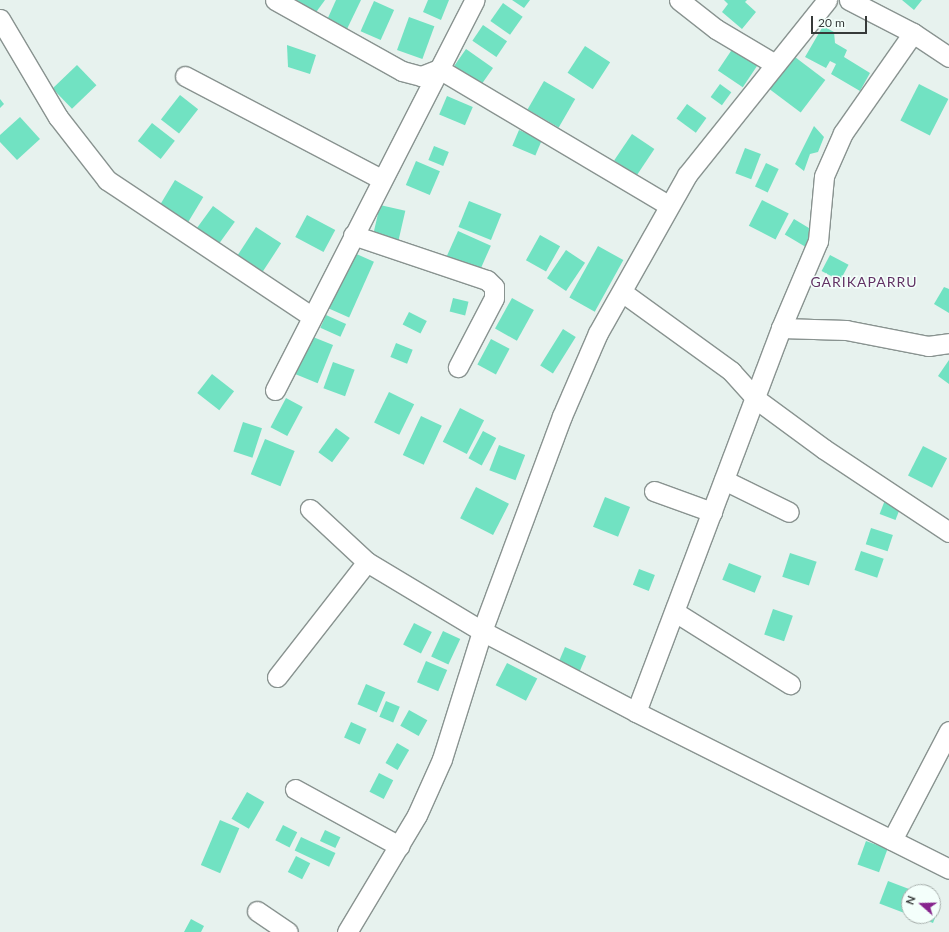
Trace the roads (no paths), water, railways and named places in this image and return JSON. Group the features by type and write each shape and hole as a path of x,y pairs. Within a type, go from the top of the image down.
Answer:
{"street":[{"path":"275,0 402,71 421,76 439,69"},
{"path":"275,390 352,235 475,0"},
{"path":"679,0 716,29 775,64"},
{"path":"347,932 399,846 442,759 482,630 562,416 598,333 622,292 668,205 702,155 826,0"},
{"path":"849,0 913,33 949,56"},
{"path":"0,19 58,117 108,180 311,316"},
{"path":"636,712 756,399 781,328 818,241 824,176 843,133 913,33"},
{"path":"439,69 668,205"},
{"path":"185,76 381,179"},
{"path":"352,235 487,280 494,287 494,298 458,367"},
{"path":"622,292 731,371 756,399 824,450 949,532"},
{"path":"781,328 846,330 928,346 949,343"},
{"path":"724,480 789,512"},
{"path":"654,491 712,512"},
{"path":"310,509 367,562 482,630 636,712 949,869"},
{"path":"277,677 367,562"},
{"path":"675,612 790,684"},
{"path":"892,840 949,731"},
{"path":"295,789 399,846"},
{"path":"257,911 288,932"}],"district":[{"name":"GARIKAPARRU","path":"864,282"}]}
